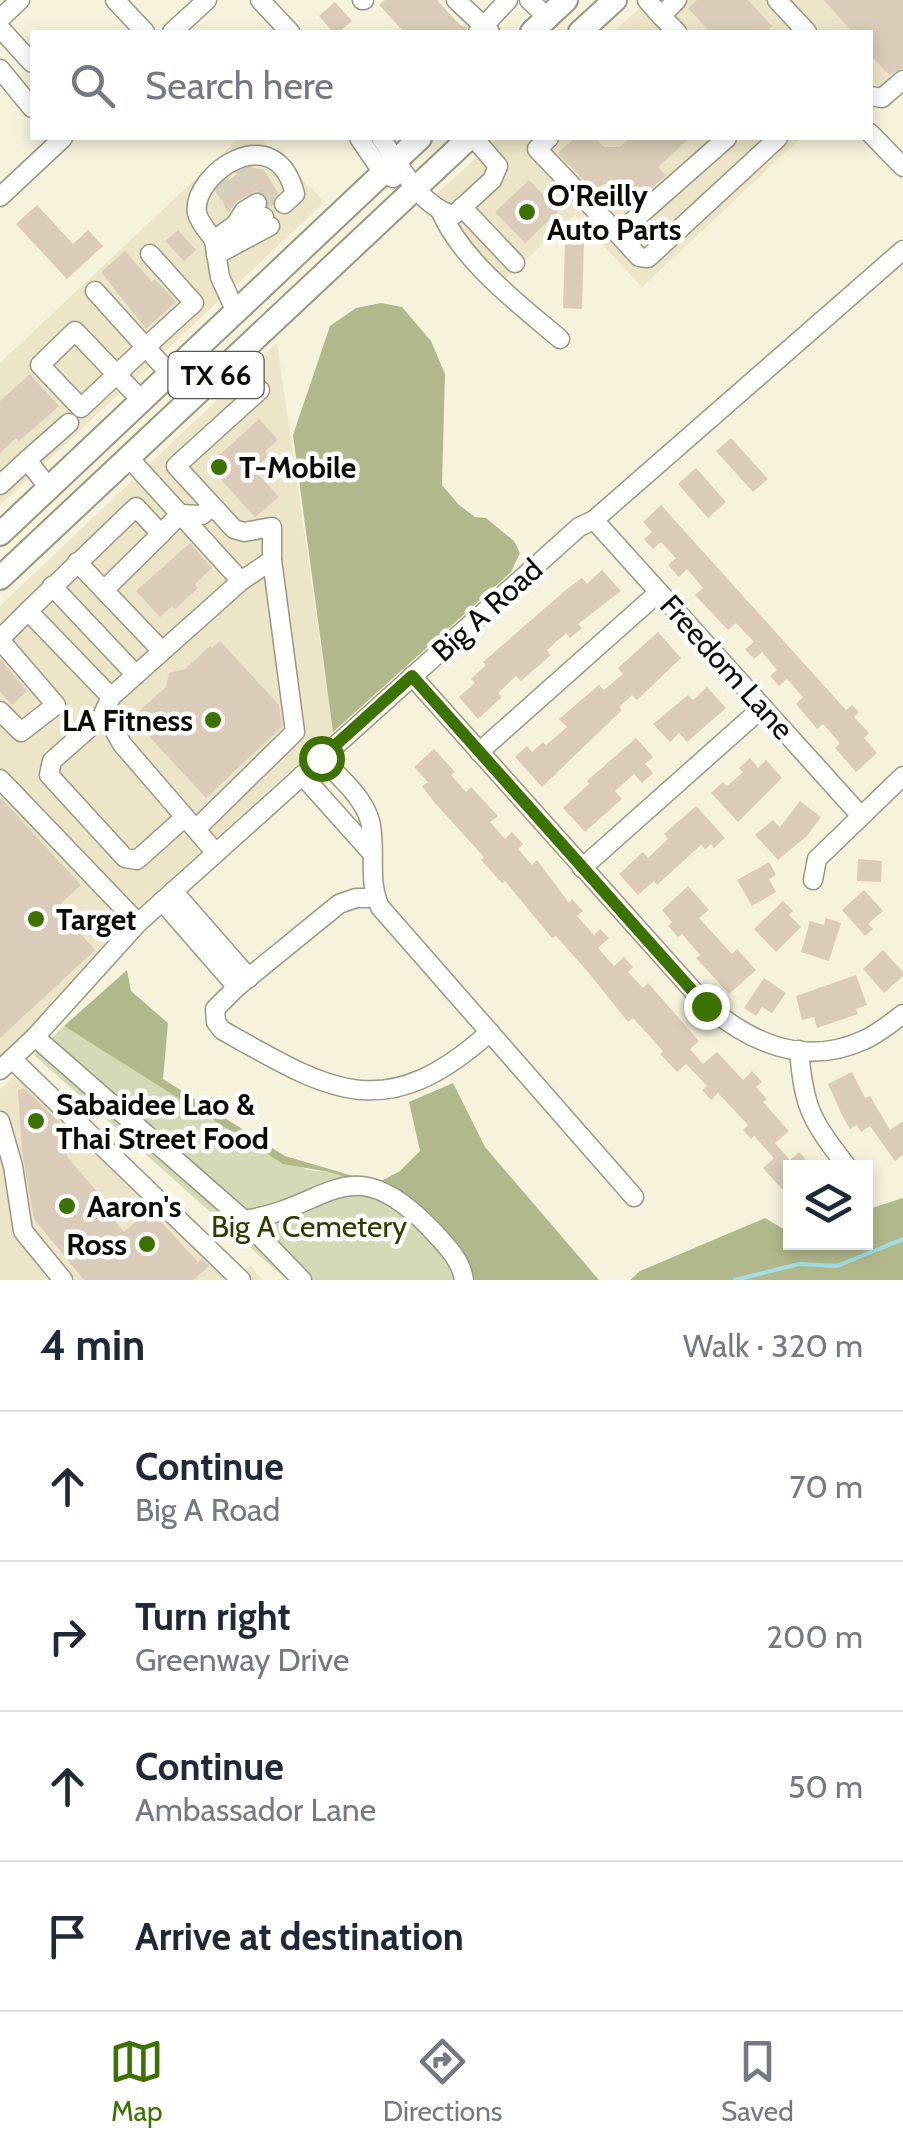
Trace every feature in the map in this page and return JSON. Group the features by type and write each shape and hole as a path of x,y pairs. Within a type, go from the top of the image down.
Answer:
{"main road":[{"path":"540,25 566,0"},
{"path":"582,30 615,0"},
{"name":"TX 66","path":"1,531 418,140"},
{"name":"TX 66","path":"0,578 470,140"},
{"path":"106,434 129,458"}],"street":[{"path":"0,19 20,0"},
{"path":"115,0 144,30"},
{"path":"174,30 207,0"},
{"path":"260,0 288,30"},
{"path":"456,0 483,30 508,0"},
{"path":"529,0 540,25"},
{"path":"648,0 665,26"},
{"path":"665,26 678,0"},
{"path":"777,0 805,30"},
{"path":"0,28 30,60"},
{"path":"0,69 30,106"},
{"path":"873,96 882,98 903,80"},
{"path":"873,137 903,168"},
{"path":"0,197 58,140"},
{"path":"361,140 440,212 449,231 504,291 560,339"},
{"path":"382,140 390,166"},
{"path":"440,212 454,215 492,180 498,166 474,140"},
{"path":"547,140 537,150 639,257 648,258 776,140"},
{"path":"618,234 725,140"},
{"path":"215,248 278,203 290,176 260,153 245,156 211,176 198,203 197,216 215,248 220,276 236,312"},
{"path":"698,162 722,189"},
{"path":"198,203 216,192"},
{"path":"215,248 244,211 278,203"},
{"path":"462,208 514,263"},
{"name":"Big A Road","path":"6,1065 138,922 580,527 594,520 903,250"},
{"path":"81,408 194,303 150,254"},
{"path":"95,291 170,374"},
{"path":"106,434 40,365 76,332 142,401"},
{"path":"260,390 176,466 234,529 244,532 272,527 272,560 294,732 190,823 131,861 48,775 52,761 162,651 241,581 272,560"},
{"path":"0,486 69,423"},
{"path":"129,458 241,581"},
{"path":"27,460 50,488"},
{"path":"104,590 180,514 202,515 212,506"},
{"path":"0,711 21,732 56,705 0,639 136,508 161,534"},
{"name":"Freedom Lane","path":"594,520 860,815"},
{"path":"77,562 162,651"},
{"path":"52,586 136,675"},
{"path":"479,752 659,592"},
{"path":"28,612 108,706 122,744 216,852"},
{"path":"412,676 706,1006 728,1024 754,1040 822,1052 869,1039 903,1014"},
{"path":"582,868 763,707"},
{"path":"321,758 368,816 380,908 634,1197"},
{"path":"302,775 370,852"},
{"path":"813,880 817,859 903,776"},
{"path":"0,779 138,922"},
{"path":"167,896 243,983"},
{"path":"376,898 346,900 243,983 215,1009 216,1022 222,1030 296,1072 336,1088 370,1091 412,1083 456,1061 490,1032"},
{"path":"35,1038 244,1220 302,1280"},
{"path":"799,1050 803,1096 818,1127 842,1160"},
{"path":"6,1065 240,1280"},
{"path":"0,1121 13,1166 23,1231 64,1280"},
{"path":"244,1220 281,1214 304,1199 352,1184 372,1188 396,1198 416,1214 451,1251 464,1280"}],"shaded area":[{"path":"649,0 903,0 903,90 885,106 873,106 873,30 615,30"},
{"path":"237,140 262,140 325,202 0,505 0,363"},
{"path":"496,140 799,140 642,287 575,215 496,287 421,208"},
{"path":"277,343 333,732 141,905 28,1033 0,1059 0,606"},
{"path":"26,1065 244,1270 251,1266 263,1280 0,1280 0,1089"}],"green space":[{"path":"381,303 402,307 431,341 445,374 442,485 459,505 475,517 486,518 514,541 520,553 511,572 333,732 293,435 330,326 356,308"},
{"path":"127,970 131,991 168,1023 163,1079 285,1156 377,1183 400,1171 420,1151 409,1102 453,1083 485,1147 599,1280 466,1280 466,1271 435,1220 393,1192 329,1172 283,1164 64,1026"},
{"name":"Big A Cemetery","path":"64,1026 307,1170 329,1172 393,1192 435,1220 466,1271 466,1280 287,1280 34,1055"},
{"path":"903,1198 903,1280 630,1280 640,1271 765,1218 783,1229 783,1250 873,1250 873,1208"}],"building":[{"path":"385,0 437,0 466,30 402,30 379,5"},
{"path":"697,0 748,0 772,26 768,30 708,30 688,8"},
{"path":"824,0 903,0 903,68 889,75 873,57 873,30 850,30"},
{"path":"335,2 352,21 341,30 331,30 319,16"},
{"path":"573,140 597,140 604,147 620,147 628,140 688,140 658,167 666,175 636,202 620,184 604,184 595,192 558,153"},
{"path":"264,170 278,193 272,199 272,208 267,196 256,191 237,201 228,213 217,190 241,171"},
{"name":"O'Reilly Auto Parts","path":"529,180 559,211 525,243 495,212"},
{"path":"37,205 73,244 88,230 103,246 67,279 16,224"},
{"path":"178,230 196,250 184,261 165,241"},
{"path":"565,242 584,243 582,309 563,308"},
{"path":"125,251 176,302 146,329 101,272"},
{"path":"30,374 59,406 0,453 0,401"},
{"path":"259,419 278,440 265,451 269,455 254,470 279,497 255,517 214,472 214,460"},
{"path":"731,438 768,479 753,492 716,451"},
{"path":"696,468 726,502 708,518 678,484"},
{"path":"661,505 846,710 852,705 859,712 854,717 869,733 864,738 877,753 856,772 835,748 840,743 823,724 817,729 796,704 803,697 787,679 779,686 770,676 777,670 762,652 754,659 745,649 754,642 736,623 728,630 695,595 703,588 687,569 679,577 668,565 676,558 661,542 653,549 644,539 652,532 643,522"},
{"path":"190,543 212,568 195,584 198,588 160,617 136,591"},
{"path":"602,570 621,591 578,624 582,628 570,638 566,633 547,650 551,655 521,681 516,676 498,693 502,697 478,719 459,697 475,683 471,679 486,665 483,662 567,589 582,578 587,584"},
{"path":"658,632 681,658 637,700 632,695 619,707 622,710 542,787 515,757 527,746 532,752 543,742 546,745 567,727 559,719 599,685 604,690 623,674 618,668"},
{"name":"LA Fitness","path":"220,641 279,705 282,727 206,798 134,720 166,687 169,673 185,669"},
{"path":"0,659 27,691 12,705 0,692"},
{"path":"707,687 726,708 687,742 679,733 670,742 653,724 688,695 693,700"},
{"path":"636,738 653,757 645,764 653,773 642,783 634,774 615,791 622,799 585,832 563,808"},
{"path":"434,749 455,772 451,775 466,792 471,787 498,816 490,822 505,839 512,832 523,844 518,849 532,865 537,860 569,903 572,899 583,911 577,916 594,935 600,929 609,938 598,948 614,966 624,957 633,967 628,972 643,988 648,983 699,1041 690,1049 703,1064 717,1052 743,1080 752,1071 762,1082 756,1087 767,1099 763,1102 789,1131 775,1143 790,1160 783,1160 783,1190 763,1168 774,1158 743,1130 748,1125 718,1093 711,1100 702,1090 707,1086 686,1064 677,1072 633,1018 628,1022 556,936 552,938 505,881 502,883 481,860 484,857 422,786 428,782 414,767"},
{"path":"750,758 758,768 766,760 782,778 738,822 711,793 743,772 739,768"},
{"name":"Target","path":"0,797 81,885 61,903 74,917 69,921 95,950 0,1038"},
{"path":"800,801 821,817 807,836 778,860 755,835 773,820 780,827"},
{"path":"696,806 725,838 714,848 711,844 705,849 701,845 657,885 654,881 638,895 619,874 643,852 648,858 668,839 664,834"},
{"path":"858,859 882,861 881,882 857,881"},
{"path":"769,862 776,875 769,879 776,892 752,906 737,880"},
{"path":"688,886 709,910 699,918 732,954 737,949 756,970 729,994 696,958 700,955 682,934 678,937 668,926 672,922 662,910"},
{"path":"864,890 883,911 868,924 873,929 865,936 842,910"},
{"path":"783,901 793,911 789,915 801,927 776,952 754,929"},
{"path":"826,918 841,923 829,961 801,952 810,921 824,925"},
{"path":"883,950 903,972 884,993 863,969"},
{"path":"856,975 867,1005 856,1009 858,1014 817,1028 814,1017 802,1020 796,996"},
{"path":"764,978 786,993 772,1013 762,1007 756,1016 744,1008"},
{"path":"852,1072 865,1098 870,1096 890,1130 903,1121 903,1155 895,1161 870,1126 861,1132 857,1125 850,1129 841,1113 828,1084"},
{"path":"25,1089 66,1129 67,1157 112,1209 108,1213 124,1232 150,1210 198,1262 202,1259 209,1266 193,1280 84,1280 34,1219 22,1151 18,1090"},
{"path":"799,1152 806,1160 790,1160"}],"waterway":[{"path":"735,1280 799,1264 837,1266 903,1239"}],"tunnel":[{"path":"216,192 261,165"},
{"path":"257,203 277,192"}],"place":[{"name":"O'Reilly Auto Parts","path":"527,212"},
{"name":"T-Mobile","path":"219,467"},
{"name":"LA Fitness","path":"213,720"},
{"name":"Target","path":"36,919"},
{"name":"Sabaidee Lao & Thai Street Food","path":"36,1121"},
{"name":"Aaron's","path":"67,1206"},
{"name":"Ross","path":"147,1244"}],"route":[{"path":"321,758 412,676 706,1006"}]}
